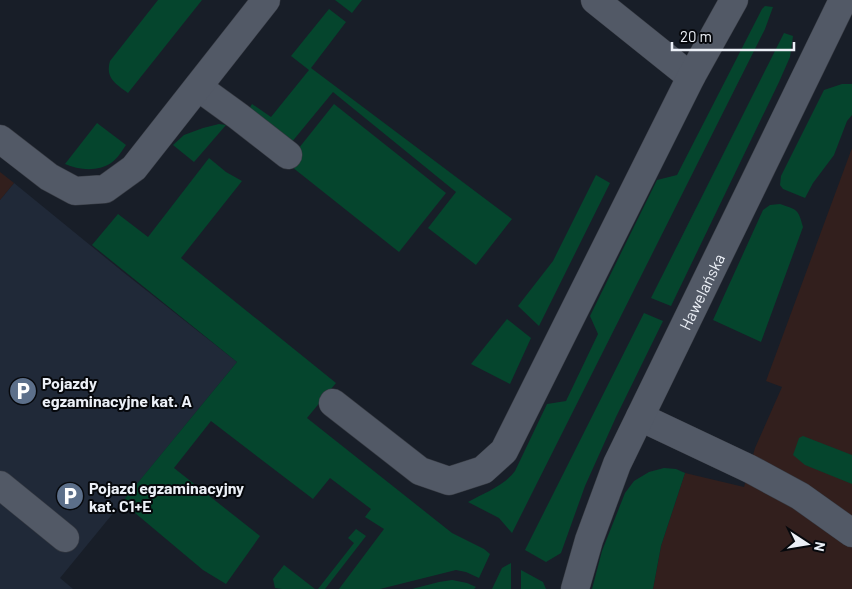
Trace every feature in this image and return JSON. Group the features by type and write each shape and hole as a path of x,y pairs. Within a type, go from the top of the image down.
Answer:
{"street":[{"path":"0,139 48,177 75,191 105,189 134,168 266,0"},
{"path":"595,0 691,77"},
{"path":"333,403 420,471 449,481 483,470 504,451 691,77 734,0"},
{"name":"Hawelańska","path":"575,589 589,540 618,464 843,0"},
{"path":"198,87 288,155"},
{"path":"640,417 750,469 800,496 852,533"},
{"path":"0,485 65,538"}],"shaded area":[{"path":"852,148 852,589 653,589 661,546 685,473 744,487 755,448 782,387 766,381"},
{"path":"0,172 14,183 0,200"},
{"path":"14,183 237,362 60,578 73,589 0,589 0,200"}],"green space":[{"path":"158,0 202,0 128,93 110,76 110,61"},
{"path":"335,0 362,0 352,13"},
{"path":"765,6 773,7 765,29 512,533 499,518 468,502 493,489 515,471 547,404 566,401 598,334 590,316 657,180 677,175"},
{"path":"329,9 346,22 311,68 512,219 476,265 428,228 456,192 333,92 291,143 249,109 252,104 271,117 309,70 291,56"},
{"path":"784,33 793,36 790,57 671,306 651,298"},
{"path":"842,84 852,84 852,115 847,121 834,155 813,183 805,198 783,189 780,185 781,176 824,90"},
{"path":"334,104 446,193 399,252 287,163"},
{"path":"97,123 126,145 119,155 106,166 94,169 76,168 65,164"},
{"path":"219,124 226,125 194,162 173,145 184,135"},
{"path":"209,158 226,172 242,181 181,258 336,383 307,418 452,533 490,554 479,578 456,570 380,589 339,589 384,529 365,517 371,509 330,478 313,499 211,421 174,468 260,536 226,584 203,570 122,502 237,362 92,245 118,214 148,237"},
{"path":"596,175 610,183 539,326 518,306 553,261"},
{"path":"780,204 790,207 798,213 803,227 761,342 713,320 763,210 770,205"},
{"path":"644,313 663,321 585,486 561,553 546,562 525,550"},
{"path":"507,319 531,338 510,384 471,364"},
{"path":"803,436 852,455 852,484 805,465 793,455 799,438"},
{"path":"664,468 676,469 685,473 661,546 653,589 592,589 602,551 625,493 634,481 649,472"},
{"path":"356,529 366,536 325,589 318,589 354,543 348,538"},
{"path":"511,563 511,589 492,589 502,568"},
{"path":"284,565 315,589 275,588 273,579"},
{"path":"521,570 543,582 546,589 521,589"},
{"path":"452,580 476,587 474,589 412,589 439,582"}],"place":[{"name":"Pojazdy egzaminacyjne kat. A","path":"23,391"},
{"name":"Pojazd egzaminacyjny kat. C1+E","path":"70,496"}]}
